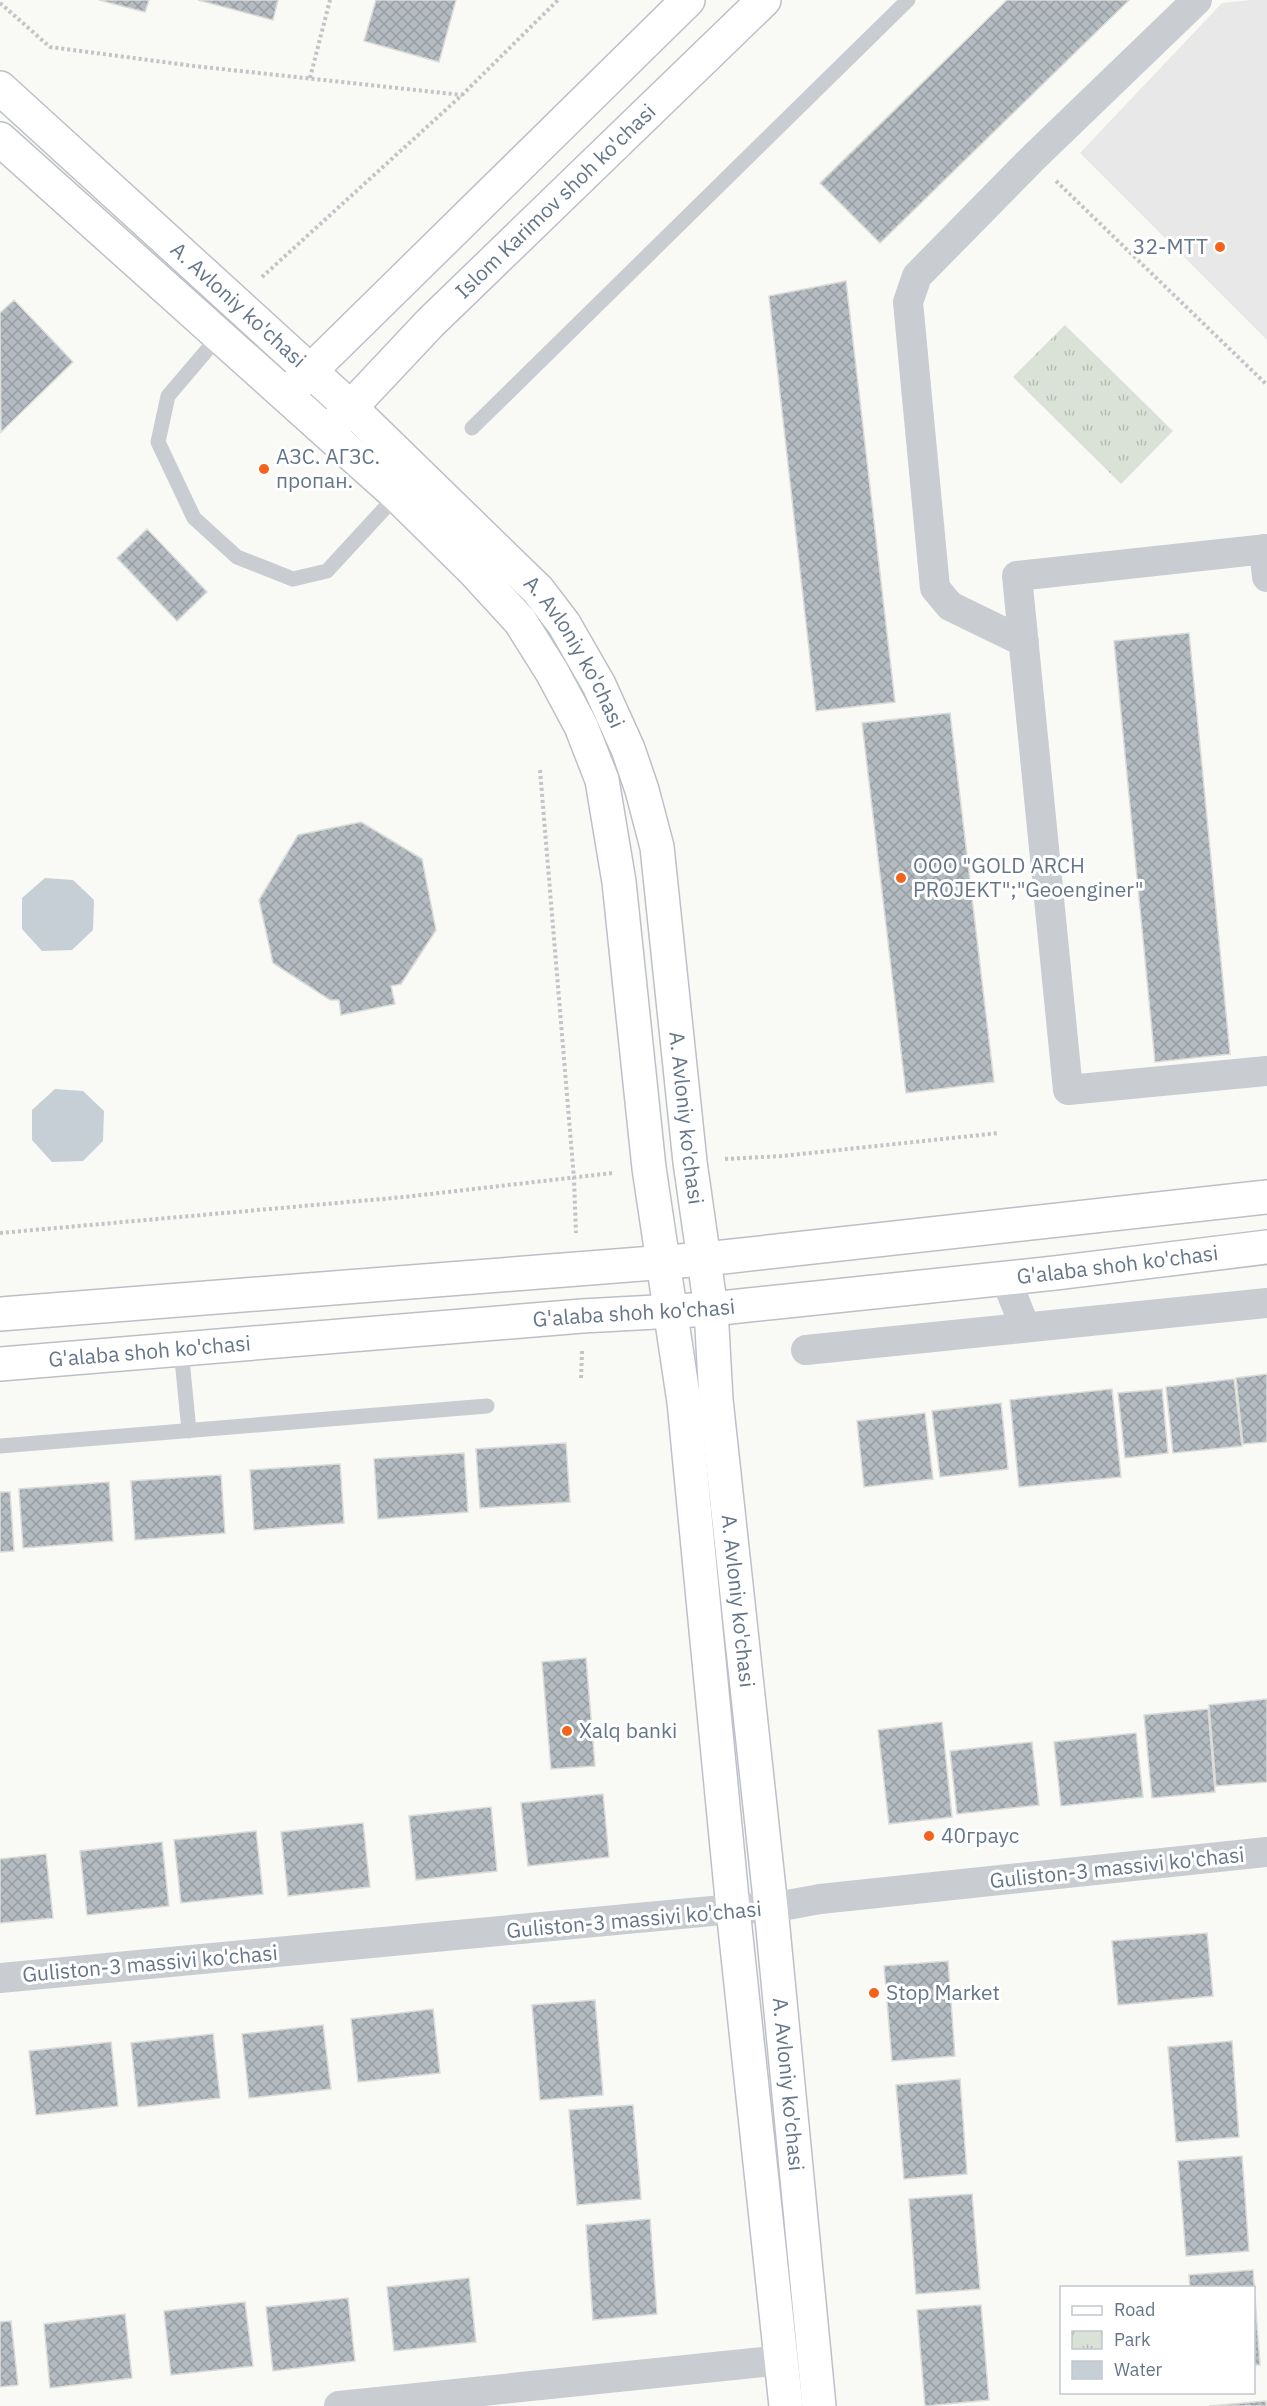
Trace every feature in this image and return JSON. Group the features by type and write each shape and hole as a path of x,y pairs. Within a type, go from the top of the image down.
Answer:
{"main road":[{"path":"285,396 688,0"},
{"name":"Islom Karimov shoh ko'chasi","path":"327,433 430,323 764,0"},
{"name":"A. Avloniy ko'chasi","path":"0,88 351,408 538,590 564,624 599,685 628,749 657,847 690,1162 711,1309 716,1400 771,1908 819,2406"},
{"name":"A. Avloniy ko'chasi","path":"0,139 397,495 475,572 520,621 552,672 581,726 602,780 619,882 649,1168 684,1402 733,1909 786,2406"},
{"path":"0,1314 705,1259 1267,1197"},
{"name":"G'alaba shoh ko'chasi","path":"0,1364 582,1316 711,1309 1267,1248"}],"street":[{"path":"1024,642 950,606 935,588 908,302 917,276 1033,158 1197,0"},
{"path":"1266,558 1017,576 1068,1090 1267,1071"},
{"path":"1005,1277 1025,1327"},
{"path":"806,1350 1267,1302"},
{"name":"Guliston-3 massivi ko'chasi","path":"0,1978 733,1909 771,1908 832,1898 1267,1852"},
{"path":"339,2406 782,2360"}],"lane":[{"path":"472,428 908,0"},
{"path":"219,336 168,396 158,442 194,518 237,557 293,579 327,571 397,495"},
{"path":"181,1349 189,1431"},
{"path":"0,1446 487,1406"}],"path":[{"path":"310,78 330,0"},
{"path":"235,302 462,95 558,0"},
{"path":"0,3 50,47 462,95"},
{"path":"1033,158 1267,385"},
{"path":"540,770 574,1179 577,1268"},
{"path":"690,1162 782,1156 999,1133"},
{"path":"0,1233 574,1179 649,1168"},
{"path":"581,1378 582,1316"}],"shaded area":[{"name":"32-MTT","path":"1267,0 1267,340 1080,153 1222,3"}],"green space":[{"path":"1065,325 1173,431 1121,484 1013,377"}],"water":[{"path":"45,878 73,880 94,900 93,930 72,950 42,951 22,929 22,898"},
{"path":"55,1089 83,1091 104,1111 103,1141 83,1161 52,1162 32,1140 32,1110"}],"building":[{"path":"99,0 149,0 145,12"},
{"path":"198,0 278,0 273,20"},
{"path":"376,0 456,0 439,62 364,41"},
{"path":"1007,0 1129,0 880,243 820,183"},
{"path":"846,281 895,702 816,711 769,296"},
{"path":"14,300 73,362 1,432 0,313"},
{"path":"147,529 207,592 177,621 117,558"},
{"path":"1189,633 1230,1054 1155,1062 1114,641"},
{"path":"950,713 994,1082 906,1093 862,723"},
{"path":"361,822 422,859 436,930 401,984 391,986 395,1004 341,1015 339,1000 330,1000 273,963 259,900 298,835"},
{"path":"1267,1374 1267,1442 1243,1444 1236,1378"},
{"path":"1234,1379 1242,1446 1173,1453 1166,1387"},
{"path":"1112,1389 1121,1477 1019,1487 1010,1400"},
{"path":"1162,1389 1168,1453 1125,1458 1118,1393"},
{"path":"1001,1403 1008,1469 940,1477 932,1411"},
{"path":"925,1413 933,1479 864,1487 857,1421"},
{"path":"566,1443 570,1502 480,1508 476,1449"},
{"path":"464,1453 468,1512 378,1519 374,1459"},
{"path":"340,1464 344,1523 254,1530 250,1470"},
{"path":"221,1475 225,1533 135,1540 131,1481"},
{"path":"109,1482 113,1541 23,1548 19,1489"},
{"path":"0,1492 10,1492 14,1551 0,1552"},
{"path":"586,1658 595,1766 551,1769 542,1662"},
{"path":"1267,1699 1267,1782 1216,1786 1209,1705"},
{"path":"1208,1709 1215,1792 1152,1798 1144,1715"},
{"path":"942,1722 952,1817 889,1824 878,1730"},
{"path":"1136,1733 1143,1797 1061,1806 1054,1742"},
{"path":"1032,1742 1039,1805 957,1814 950,1751"},
{"path":"603,1794 609,1857 528,1866 521,1803"},
{"path":"491,1807 497,1871 416,1880 409,1816"},
{"path":"363,1823 370,1887 288,1896 281,1832"},
{"path":"256,1831 263,1894 181,1903 174,1840"},
{"path":"162,1842 169,1906 87,1915 80,1851"},
{"path":"46,1854 53,1918 0,1923 0,1859"},
{"path":"1207,1933 1213,1996 1118,2005 1112,1941"},
{"path":"948,1961 955,2056 892,2061 884,1966"},
{"path":"595,2000 603,2095 540,2100 532,2005"},
{"path":"433,2009 440,2073 358,2082 351,2019"},
{"path":"323,2025 331,2089 249,2098 242,2034"},
{"path":"213,2034 220,2098 138,2107 131,2043"},
{"path":"1232,2041 1239,2137 1176,2142 1168,2047"},
{"path":"111,2042 118,2106 36,2115 29,2051"},
{"path":"960,2079 967,2174 904,2179 896,2085"},
{"path":"633,2105 641,2199 577,2205 569,2110"},
{"path":"1242,2156 1249,2251 1186,2256 1178,2161"},
{"path":"972,2194 980,2289 916,2294 909,2199"},
{"path":"650,2219 657,2314 593,2320 586,2225"},
{"path":"1253,2270 1254,2286 1190,2286 1189,2275"},
{"path":"469,2278 476,2342 394,2351 387,2287"},
{"path":"1255,2297 1260,2365 1255,2365"},
{"path":"348,2298 355,2361 273,2371 266,2307"},
{"path":"245,2302 253,2366 171,2375 164,2311"},
{"path":"981,2305 989,2400 925,2406 917,2310"},
{"path":"125,2314 132,2378 50,2388 44,2324"},
{"path":"11,2321 18,2385 0,2387 0,2322"},
{"path":"1266,2401 1266,2406 1209,2406"}],"place":[{"name":"32-MTT","path":"1220,247"},
{"name":"АЗС. АГЗС. пропан.","path":"264,469"},
{"name":"ООО \"GOLD ARCH PROJEKT\";\"Geoenginer\"","path":"901,878"},
{"name":"Xalq banki","path":"567,1731"},
{"name":"40граус","path":"929,1836"},
{"name":"Stop Market","path":"874,1993"}]}
